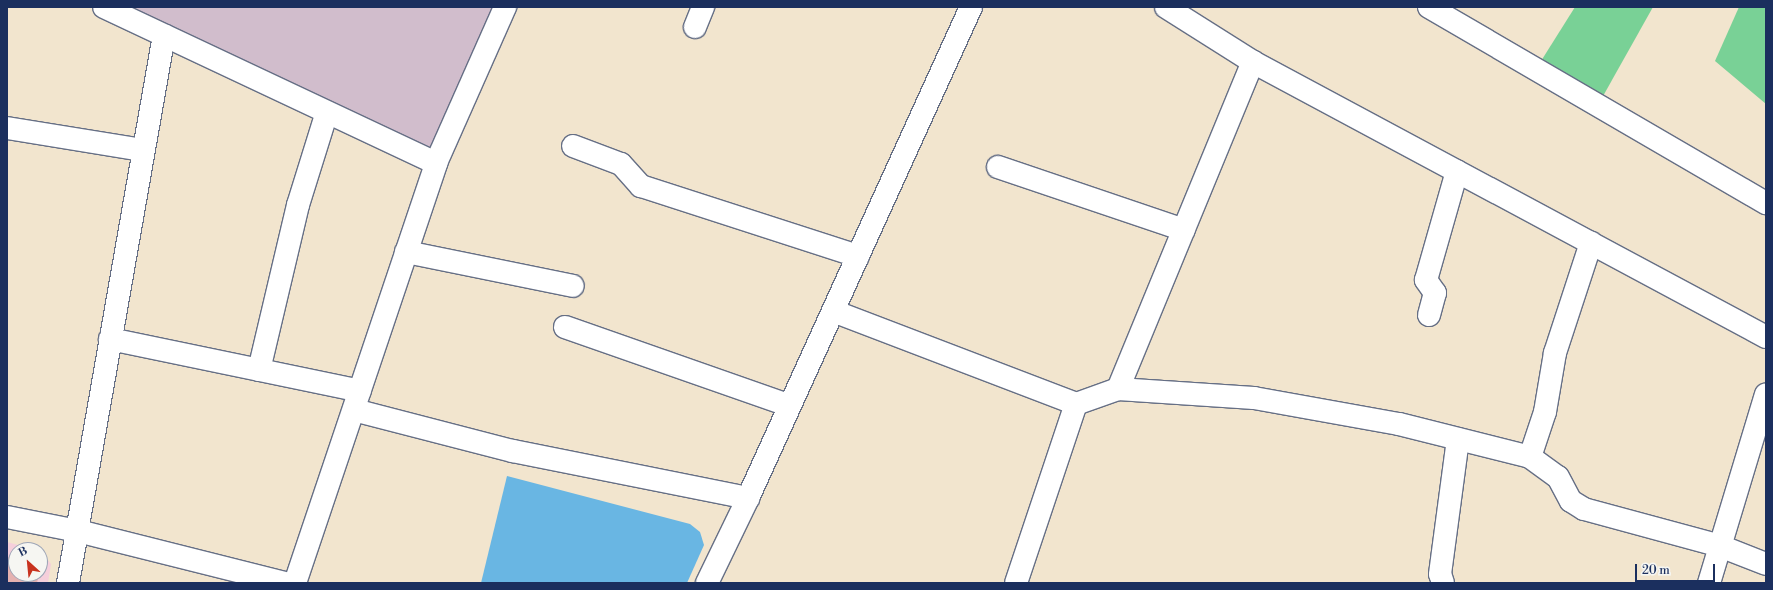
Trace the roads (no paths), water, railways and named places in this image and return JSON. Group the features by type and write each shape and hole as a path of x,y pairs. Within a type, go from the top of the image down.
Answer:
{"street":[{"path":"104,7 436,163"},
{"path":"295,583 436,163 505,7"},
{"path":"695,27 703,7"},
{"path":"707,583 748,498 971,7"},
{"path":"1166,7 1253,62 1766,337"},
{"path":"1429,7 1766,203"},
{"path":"68,583 164,35"},
{"path":"1118,389 1253,62"},
{"path":"259,370 298,205 327,112"},
{"path":"7,128 143,150"},
{"path":"573,146 621,164 641,186 858,256"},
{"path":"998,167 1184,230"},
{"path":"1429,315 1435,293 1426,280 1457,171"},
{"path":"1530,457 1545,412 1555,354 1591,243"},
{"path":"406,252 573,286"},
{"path":"833,311 1076,404 1118,389 1254,398 1399,424 1530,457 1558,476 1571,500 1584,509 1720,546 1766,564"},
{"path":"565,327 790,406"},
{"path":"110,339 259,370 513,451 748,498"},
{"path":"1708,583 1766,394"},
{"path":"1016,583 1076,404"},
{"path":"1443,583 1440,574 1458,439"},
{"path":"7,517 78,530 286,583"}],"water":[{"path":"507,476 690,524 700,532 704,545 687,583 481,583"}]}
